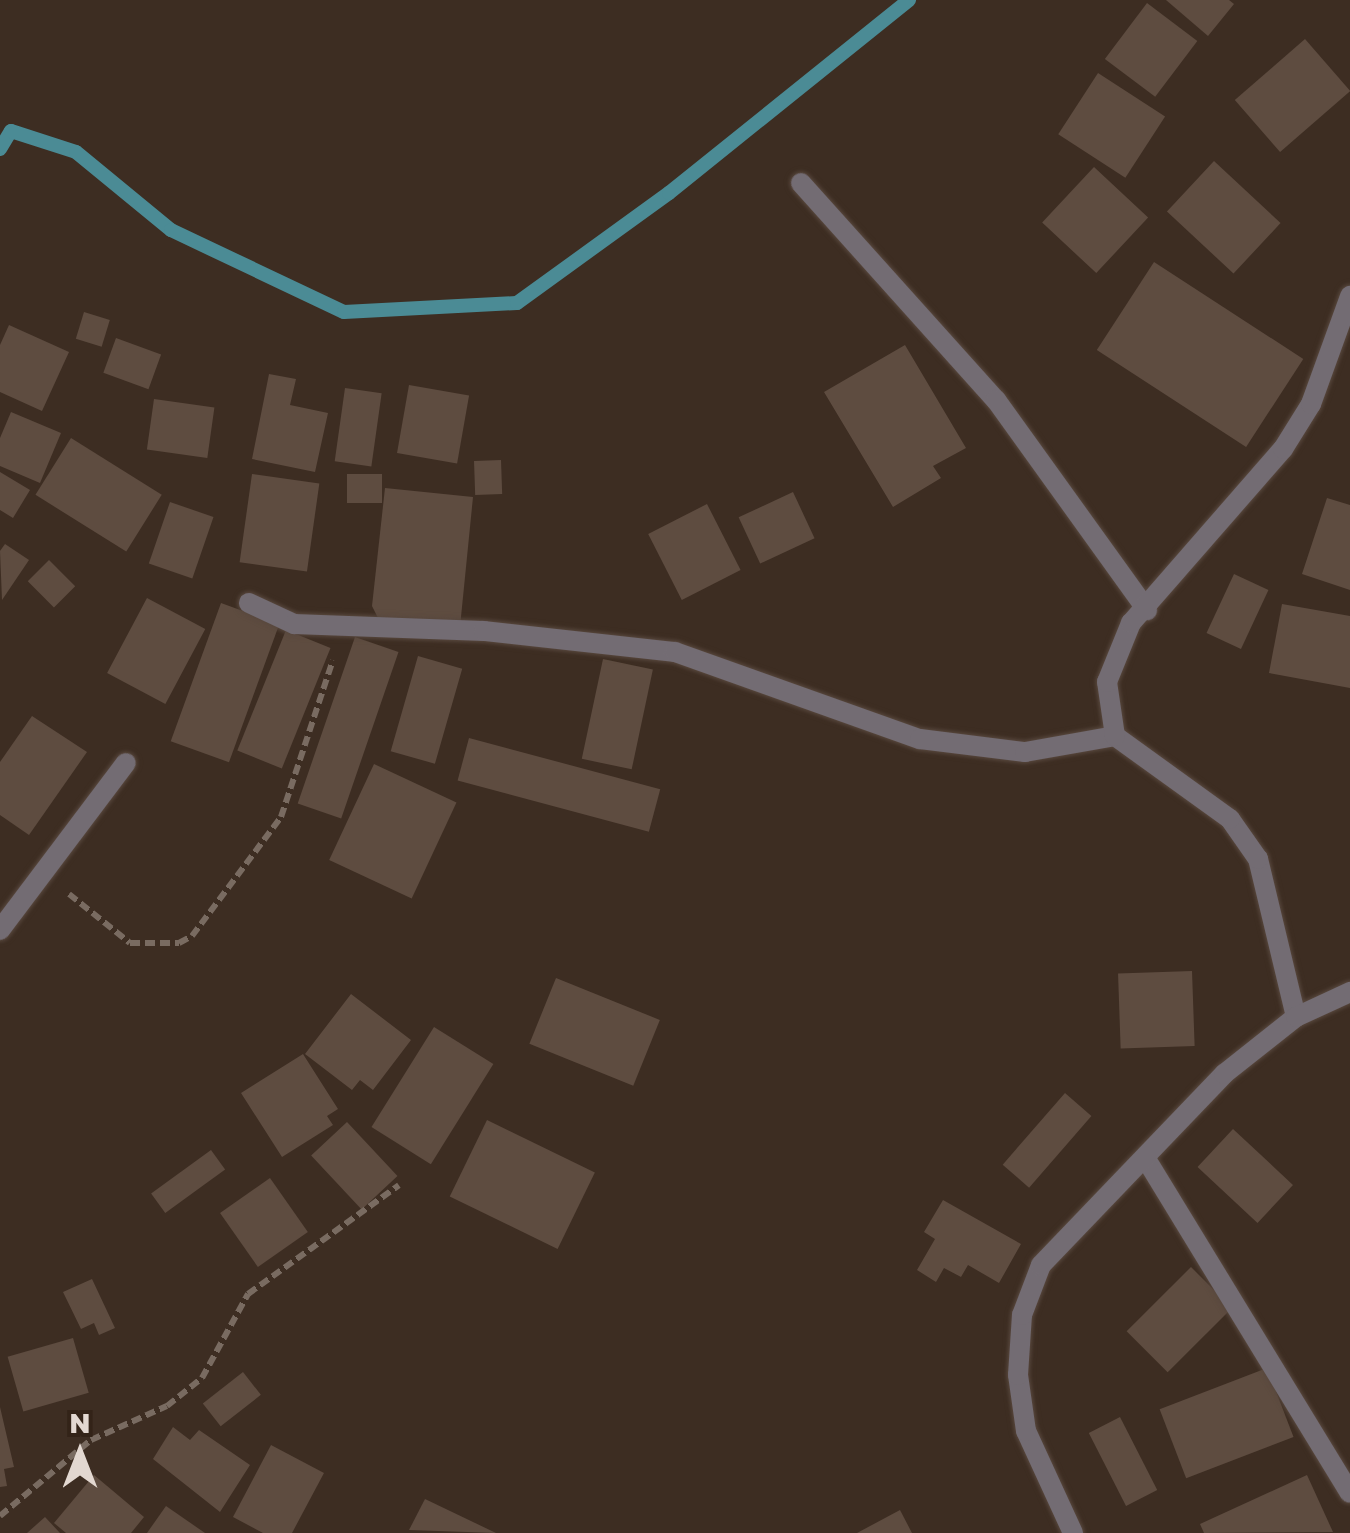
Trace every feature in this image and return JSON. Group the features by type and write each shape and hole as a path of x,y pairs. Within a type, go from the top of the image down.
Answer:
{"street":[{"path":"801,183 996,400 1147,610"},
{"path":"1296,1018 1258,859 1230,818 1114,736 1108,711 1112,656 1284,449 1311,404 1350,296"},
{"path":"250,603 294,624 342,630 484,631 675,652 920,739 1025,752 1114,736"},
{"path":"0,930 126,763"},
{"path":"1073,1533 1026,1430 1018,1374 1022,1316 1041,1265 1146,1160 1224,1074 1296,1018 1350,992"},
{"path":"1146,1160 1350,1493"}],"path":[{"path":"44,872 130,943 179,943 192,936 281,817 342,630"},
{"path":"0,1516 91,1440 166,1406 202,1378 248,1294 399,1185"}],"building":[{"path":"1166,0 1229,0 1234,4 1208,36"},
{"path":"1147,3 1197,41 1155,97 1105,59"},
{"path":"1305,39 1350,91 1280,152 1235,100"},
{"path":"1098,73 1165,117 1125,178 1058,134"},
{"path":"1214,161 1281,223 1233,274 1167,211"},
{"path":"1094,167 1148,217 1096,273 1042,223"},
{"path":"1154,262 1303,359 1246,447 1097,350"},
{"path":"84,312 110,320 102,347 76,339"},
{"path":"9,325 69,352 42,411 0,392 0,345"},
{"path":"116,338 161,354 148,389 103,373"},
{"path":"905,345 966,448 933,466 941,478 893,507 824,392"},
{"path":"269,374 296,379 290,405 328,413 315,472 252,459"},
{"path":"409,385 469,396 457,464 397,453"},
{"path":"345,388 382,393 371,466 335,461"},
{"path":"154,399 214,407 207,458 147,450"},
{"path":"11,412 61,433 40,483 0,466 0,438"},
{"path":"71,438 162,495 126,552 35,495"},
{"path":"501,460 502,494 475,495 474,461"},
{"path":"0,472 30,490 13,518 0,510"},
{"path":"252,474 319,483 307,572 240,562"},
{"path":"347,474 382,474 382,503 347,503"},
{"path":"385,488 473,497 460,627 378,618 372,606"},
{"path":"793,492 815,538 760,564 739,517"},
{"path":"1327,498 1350,505 1350,590 1302,574"},
{"path":"170,502 213,517 192,578 149,563"},
{"path":"707,504 741,570 682,600 648,534"},
{"path":"5,544 29,560 2,600 0,551"},
{"path":"49,560 75,586 54,607 28,581"},
{"path":"1234,574 1268,590 1241,649 1207,633"},
{"path":"147,598 205,629 165,704 107,673"},
{"path":"221,603 279,624 229,762 171,741"},
{"path":"1282,604 1350,616 1350,688 1269,673"},
{"path":"286,630 331,648 282,769 237,751"},
{"path":"355,637 398,652 341,818 298,803"},
{"path":"418,656 462,669 435,764 391,751"},
{"path":"603,659 653,670 632,769 582,759"},
{"path":"32,716 87,752 29,835 0,815 0,762"},
{"path":"469,738 660,789 649,832 458,781"},
{"path":"374,764 456,802 412,899 329,860"},
{"path":"1192,971 1195,1046 1121,1049 1118,974"},
{"path":"556,978 660,1020 633,1086 529,1044"},
{"path":"351,994 411,1040 373,1090 360,1080 352,1090 305,1054"},
{"path":"434,1027 493,1064 431,1164 371,1127"},
{"path":"303,1054 338,1109 327,1116 333,1125 282,1157 241,1093"},
{"path":"1065,1093 1091,1116 1029,1188 1003,1165"},
{"path":"487,1120 595,1173 558,1249 450,1196"},
{"path":"347,1122 397,1176 362,1210 311,1155"},
{"path":"1233,1129 1293,1185 1258,1223 1198,1167"},
{"path":"211,1150 225,1169 165,1213 151,1193"},
{"path":"270,1178 308,1232 258,1267 220,1213"},
{"path":"943,1200 1021,1244 999,1283 968,1265 961,1277 944,1268 936,1282 917,1270 935,1239 924,1232"},
{"path":"1191,1267 1232,1308 1168,1372 1127,1331"},
{"path":"92,1279 115,1328 99,1335 94,1323 81,1329 63,1292"},
{"path":"73,1338 89,1393 23,1412 8,1357"},
{"path":"1267,1368 1294,1437 1186,1478 1160,1409"},
{"path":"243,1372 261,1395 221,1426 203,1403"},
{"path":"0,1407 14,1467 4,1469 7,1486 0,1487"},
{"path":"1120,1417 1157,1490 1126,1506 1089,1433"},
{"path":"173,1427 190,1440 199,1430 250,1465 220,1512 153,1459"},
{"path":"271,1445 324,1473 292,1533 263,1533 233,1517"},
{"path":"94,1475 144,1517 131,1533 66,1533 54,1523"},
{"path":"1307,1475 1333,1532 1204,1533 1200,1524"},
{"path":"425,1499 496,1533 409,1530"},
{"path":"166,1506 205,1533 147,1533"},
{"path":"900,1510 912,1533 857,1533"},
{"path":"45,1517 60,1533 27,1533"}],"waterway":[{"path":"0,149 11,131 76,152 171,230 344,312 517,303 669,193 909,0"}]}
